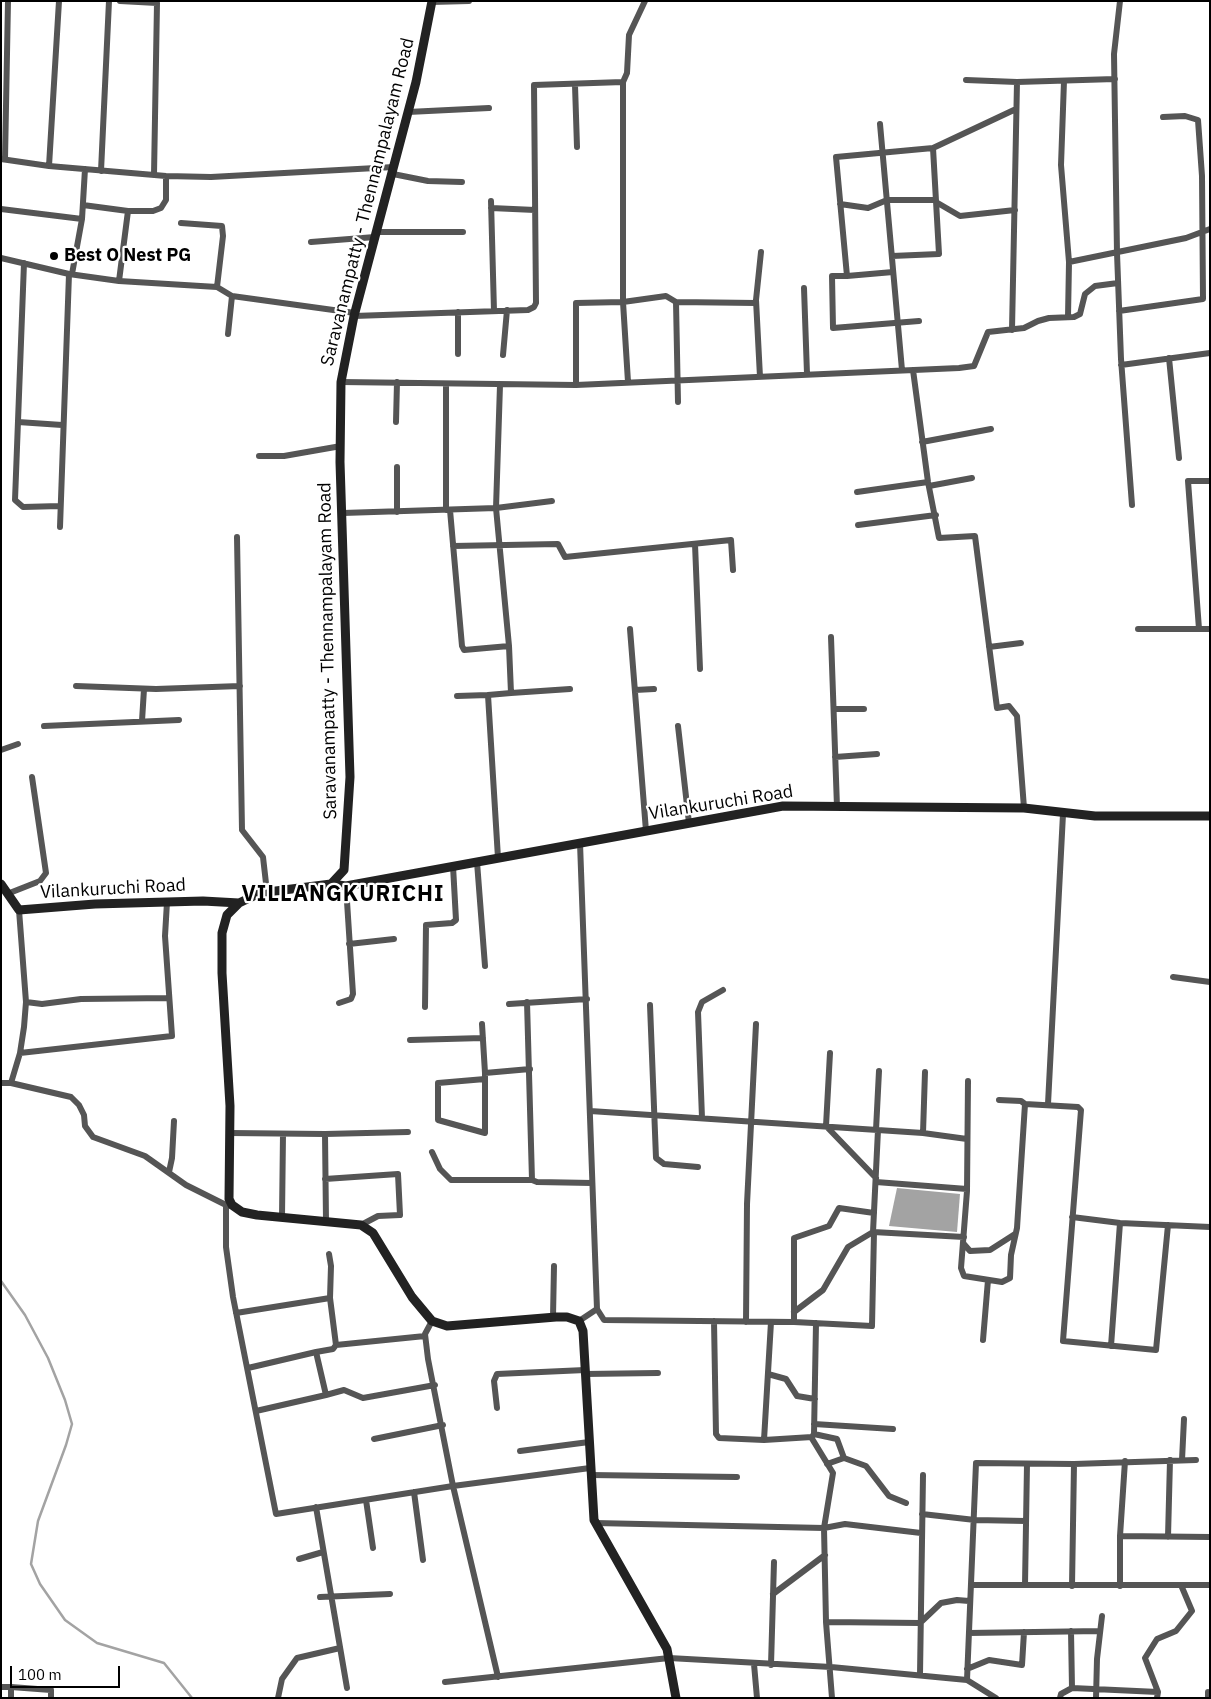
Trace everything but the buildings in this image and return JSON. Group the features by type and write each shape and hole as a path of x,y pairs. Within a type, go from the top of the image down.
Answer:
{"main road":[{"name":"Saravanampatty - Thennampalayam Road","path":"331,884 344,870 350,777 341,382 354,314 408,112 432,2"},
{"name":"Vilankuruchi Road","path":"331,884 346,886 783,806 1024,808 1063,814 1210,816"},
{"name":"Vilankuruchi Road","path":"1,884 19,910 167,902 239,903"},
{"path":"331,884 267,892 239,903 227,915 222,933 230,1133 229,1206 242,1212 361,1225 373,1233 412,1297 432,1321 447,1326 553,1317 567,1317 579,1321 583,1331 590,1472 595,1523 667,1649 676,1698"}],"street":[{"path":"8,1 3,159 49,166 166,176 221,177 393,170 428,181 462,182"},
{"path":"49,166 59,1"},
{"path":"101,171 109,1"},
{"path":"120,1 157,3 154,175"},
{"path":"432,2 469,1"},
{"path":"628,382 623,302 623,82 627,73 629,35 645,1"},
{"path":"1120,1 1114,54 1117,252 1121,365 1132,505"},
{"path":"966,80 1017,82 1115,79"},
{"path":"1064,81 1061,166 1069,262 1068,317"},
{"path":"1,258 70,274 119,281 217,287 232,296 354,314 528,310 534,307 536,303 534,85 623,82"},
{"path":"1012,330 1017,82"},
{"path":"575,85 577,147"},
{"path":"408,112 489,108"},
{"path":"846,276 836,157 933,148 1016,109"},
{"path":"1164,116 1185,116 1198,120 1206,231 1202,300"},
{"path":"880,124 902,370"},
{"path":"892,256 939,254 933,148"},
{"path":"60,527 62,425 70,274 84,205 85,169"},
{"path":"84,205 128,211 153,211 162,208 166,200 166,176"},
{"path":"840,204 868,208 887,200 936,201 960,216 1014,210"},
{"path":"494,311 491,205 535,210"},
{"path":"1,209 82,219"},
{"path":"119,281 128,211"},
{"path":"181,223 222,226 223,236 217,287"},
{"path":"1069,262 1186,238 1206,231"},
{"path":"310,242 376,234 463,232"},
{"path":"760,377 756,302 761,252"},
{"path":"24,263 15,500 23,507 60,506"},
{"path":"894,272 832,276 833,328 919,320"},
{"path":"341,382 576,385 974,366 988,332 1024,328 1038,321 1074,317 1080,314 1085,294 1095,286 1118,283"},
{"path":"804,288 807,374"},
{"path":"228,334 232,296"},
{"path":"576,385 576,303 623,302 666,296 676,302 756,302"},
{"path":"1119,311 1210,298"},
{"path":"676,302 678,402"},
{"path":"503,355 507,310"},
{"path":"458,312 458,354"},
{"path":"1121,365 1210,353"},
{"path":"1169,358 1179,458"},
{"path":"913,370 928,484 936,515 939,538 975,536 997,708 1009,706 1017,716 1024,808"},
{"path":"396,382 396,422"},
{"path":"446,384 448,510 462,646 464,650 509,646"},
{"path":"500,385 496,508 509,646 511,693"},
{"path":"18,422 62,425"},
{"path":"922,442 991,429"},
{"path":"259,456 289,455 341,446"},
{"path":"397,467 397,512"},
{"path":"857,492 972,478"},
{"path":"1199,629 1188,482 1210,481"},
{"path":"343,513 496,508 552,501"},
{"path":"858,525 936,515"},
{"path":"237,537 242,830 263,857 267,892"},
{"path":"453,546 558,544 566,557 730,540 733,570"},
{"path":"695,544 700,669"},
{"path":"630,629 646,831"},
{"path":"1138,629 1210,629"},
{"path":"832,637 836,807"},
{"path":"989,648 1020,644"},
{"path":"76,686 144,688 240,686"},
{"path":"142,721 144,688"},
{"path":"457,696 570,689"},
{"path":"635,690 654,689"},
{"path":"488,695 498,858"},
{"path":"834,709 864,709"},
{"path":"44,726 179,720"},
{"path":"678,726 689,823"},
{"path":"1,750 18,744"},
{"path":"835,757 877,754"},
{"path":"7,894 40,881 46,873 32,777"},
{"path":"1048,1104 1063,814"},
{"path":"580,843 597,1309 604,1320 794,1322 872,1326 879,1071"},
{"path":"477,862 485,966"},
{"path":"425,1008 426,925 452,923 456,920 453,866"},
{"path":"339,1003 351,999 353,994 346,886"},
{"path":"20,1053 172,1036 168,953 165,936 167,902"},
{"path":"11,1083 20,1053 26,1002 19,910"},
{"path":"349,944 394,939"},
{"path":"1173,977 1210,982"},
{"path":"702,1118 698,1012 702,1002 723,990"},
{"path":"26,1002 42,1004 81,999 169,998"},
{"path":"509,1004 586,999"},
{"path":"527,1002 532,1180"},
{"path":"650,1005 657,1161 664,1164 698,1166"},
{"path":"482,1024 485,1076 486,1132 438,1120 438,1083 485,1076 530,1069"},
{"path":"746,1322 747,1204 756,1024"},
{"path":"410,1040 483,1038"},
{"path":"830,1054 826,1126 876,1180 967,1189"},
{"path":"924,1133 925,1072"},
{"path":"968,1081 967,1189 961,1273 964,1276 1002,1282 1010,1278 1011,1254 1016,1233 1025,1104"},
{"path":"1,1083 11,1083 71,1097 79,1105 84,1115 85,1126 93,1136 145,1156 186,1185 229,1206 226,1247 236,1312 276,1514 453,1486 590,1472 737,1477"},
{"path":"999,1100 1021,1101 1025,1104 1078,1107 1081,1110 1062,1341 1156,1350 1168,1226"},
{"path":"590,1111 924,1133 967,1139"},
{"path":"169,1172 172,1158 174,1121"},
{"path":"230,1133 325,1134 408,1132"},
{"path":"282,1134 282,1217"},
{"path":"325,1134 326,1221"},
{"path":"432,1152 440,1169 451,1180 532,1180 592,1183"},
{"path":"325,1179 398,1174 400,1215 378,1216 361,1225"},
{"path":"794,1322 794,1238 829,1226 839,1208 874,1213"},
{"path":"1072,1217 1120,1223 1210,1227"},
{"path":"1111,1346 1120,1223"},
{"path":"794,1312 823,1290 848,1247 874,1232 963,1240"},
{"path":"963,1240 970,1251 990,1250 1016,1233"},
{"path":"328,1254 331,1266 330,1298 336,1345"},
{"path":"553,1317 554,1266"},
{"path":"983,1340 988,1280"},
{"path":"236,1312 330,1298"},
{"path":"579,1321 597,1309"},
{"path":"432,1321 426,1330 425,1336 453,1486 498,1677"},
{"path":"714,1322 716,1434 719,1438 764,1440 813,1435 837,1440 844,1458"},
{"path":"764,1440 771,1322"},
{"path":"816,1324 813,1435 833,1473 824,1528 826,1622 832,1698"},
{"path":"248,1368 333,1349 336,1345 425,1336"},
{"path":"316,1352 326,1395"},
{"path":"497,1408 494,1381 497,1374 658,1373"},
{"path":"768,1374 786,1379 797,1396 815,1399"},
{"path":"256,1411 344,1390 363,1398 435,1385"},
{"path":"1182,1460 1184,1419"},
{"path":"814,1424 893,1429"},
{"path":"374,1439 443,1425"},
{"path":"520,1450 589,1442"},
{"path":"827,1464 844,1458 866,1466 889,1496 906,1504"},
{"path":"1168,1537 1170,1460"},
{"path":"967,1680 976,1464 1074,1464 1196,1460"},
{"path":"1120,1586 1120,1536 1125,1461"},
{"path":"1025,1586 1027,1464"},
{"path":"1072,1586 1074,1464"},
{"path":"920,1676 923,1475"},
{"path":"414,1492 423,1560"},
{"path":"366,1500 372,1548"},
{"path":"316,1507 347,1688"},
{"path":"922,1514 975,1520 1026,1521"},
{"path":"595,1523 824,1528 845,1524 921,1534"},
{"path":"1120,1536 1210,1537"},
{"path":"299,1559 323,1552"},
{"path":"773,1594 825,1555"},
{"path":"771,1665 774,1562"},
{"path":"971,1585 1210,1585"},
{"path":"1060,1698 1061,1694 1072,1688 1157,1695 1145,1658 1157,1639 1176,1632 1192,1611 1181,1585"},
{"path":"320,1597 390,1594"},
{"path":"826,1622 920,1623 941,1602 969,1601"},
{"path":"1096,1698 1102,1616"},
{"path":"1071,1631 1072,1688"},
{"path":"969,1633 1100,1631"},
{"path":"967,1669 989,1660 1022,1666 1024,1632"},
{"path":"278,1698 282,1679 297,1658 340,1648"},
{"path":"445,1682 669,1658 831,1667 967,1680 996,1698"},
{"path":"754,1664 757,1698"},
{"path":"1,1686 51,1690 50,1698"},
{"path":"11,1687 11,1698"}],"shaded area":[{"path":"897,1188 960,1194 957,1232 889,1226"}],"waterway":[{"path":"1,1281 25,1315 48,1358 65,1400 72,1424 38,1521 31,1564 40,1584 65,1620 97,1643 164,1663 192,1698"}],"place":[{"name":"Best O Nest PG","path":"54,256"}],"district":[{"name":"VILLANGKURICHI","path":"343,895"}]}
